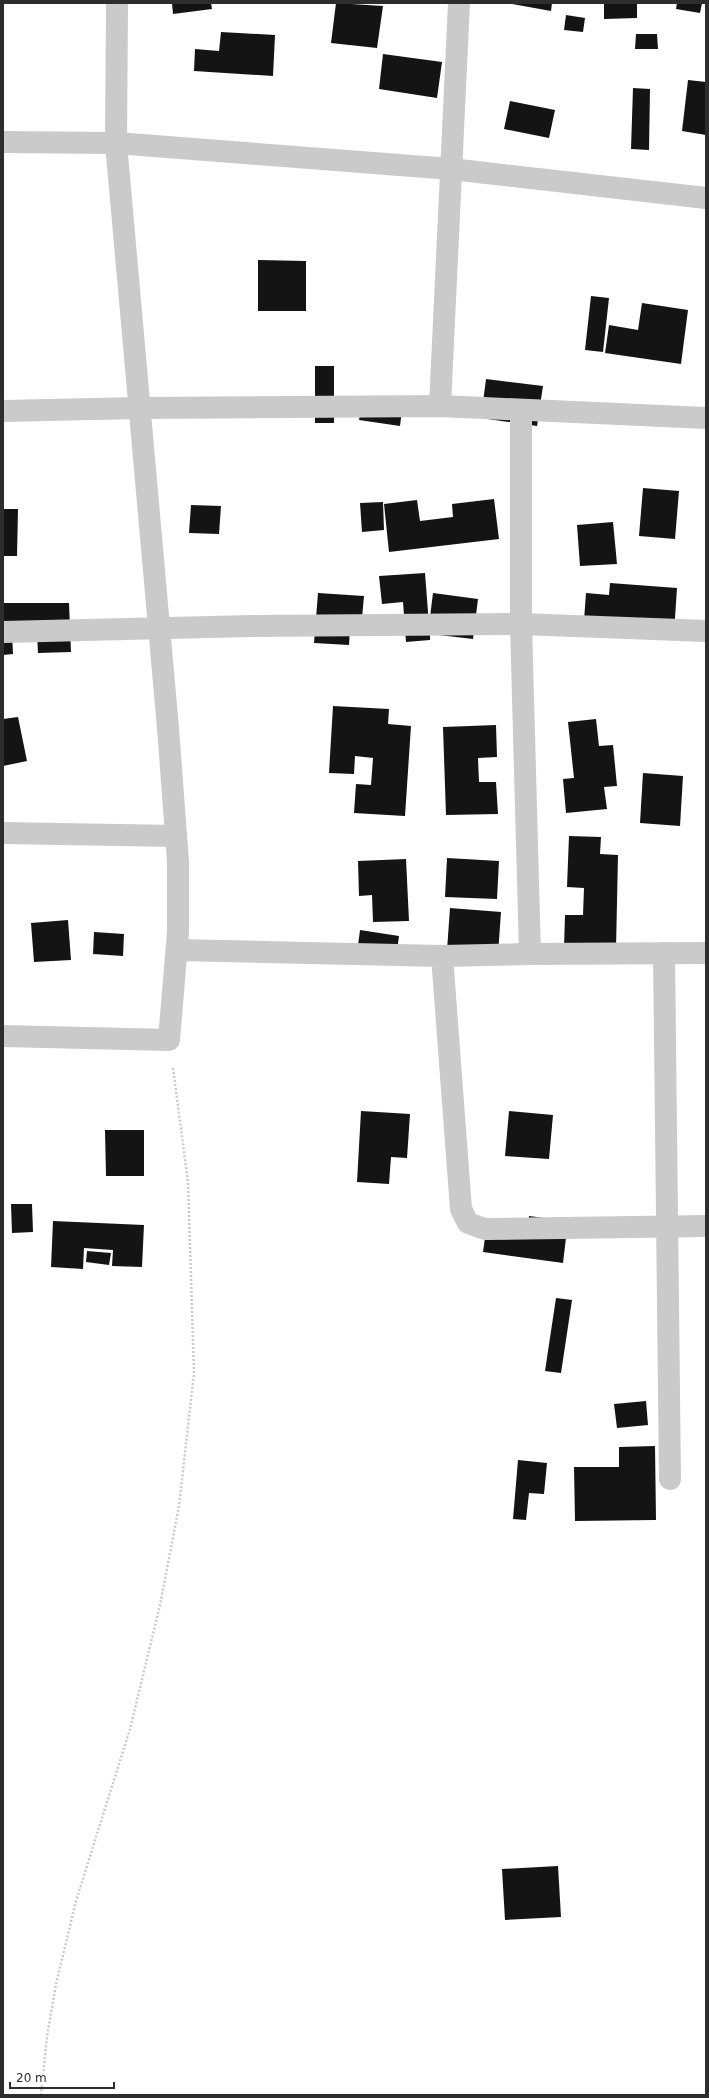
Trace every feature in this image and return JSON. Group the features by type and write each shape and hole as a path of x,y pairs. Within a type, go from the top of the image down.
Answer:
{"street":[{"path":"3,1036 169,1040 178,924 176,836 116,143 117,3"},
{"path":"440,406 459,3"},
{"path":"3,142 116,143 451,169 706,198"},
{"path":"3,411 139,408 440,406 706,418"},
{"path":"521,410 521,624 530,954"},
{"path":"3,632 158,630 251,626 521,624 706,630"},
{"path":"3,833 176,836"},
{"path":"177,950 442,956 706,953"},
{"path":"664,953 670,1479"},
{"path":"442,956 461,1209 468,1223 485,1229 706,1226"}],"path":[{"path":"41,2095 47,2038 56,1984 76,1901 130,1729 160,1604 180,1506 194,1373 188,1182 169,1040"}],"building":[{"path":"172,3 211,3 212,9 173,14"},
{"path":"336,3 383,6 377,48 331,43"},
{"path":"507,3 552,3 551,11"},
{"path":"604,3 637,3 637,18 604,19"},
{"path":"677,3 702,3 700,13 676,9"},
{"path":"566,15 585,18 583,32 564,30"},
{"path":"221,32 275,35 273,76 194,71 195,49 219,51"},
{"path":"636,34 657,34 658,49 635,49"},
{"path":"383,54 442,62 437,98 379,89"},
{"path":"688,80 706,82 706,135 682,131"},
{"path":"633,88 650,89 649,150 631,149"},
{"path":"510,101 555,110 549,138 504,129"},
{"path":"258,260 306,261 306,311 258,311"},
{"path":"591,296 609,298 603,352 585,350"},
{"path":"642,303 688,310 681,364 605,353 609,325 638,330"},
{"path":"315,366 334,366 334,423 315,423"},
{"path":"486,379 543,386 537,426 481,418"},
{"path":"363,397 403,402 400,426 359,420"},
{"path":"643,488 679,491 675,539 639,536"},
{"path":"494,499 499,539 389,552 384,504 417,500 420,521 453,517 452,504"},
{"path":"383,502 384,530 362,532 360,503"},
{"path":"191,505 221,506 219,534 189,533"},
{"path":"3,509 18,509 17,556 3,556"},
{"path":"613,522 617,564 580,566 577,525"},
{"path":"425,573 429,625 433,593 478,599 473,639 430,634 430,640 406,642 403,602 382,604 379,576"},
{"path":"610,583 677,588 674,633 583,634 586,593 609,595"},
{"path":"318,593 364,596 361,629 350,628 349,645 314,643"},
{"path":"3,603 69,603 71,652 38,653 37,633 12,633 13,654 3,655"},
{"path":"333,706 389,709 388,724 411,726 405,816 354,813 356,784 371,785 373,758 355,756 354,774 329,773"},
{"path":"18,717 27,761 3,766 3,719"},
{"path":"596,719 599,746 613,745 617,786 604,787 607,809 566,813 563,779 574,778 568,722"},
{"path":"496,725 497,757 478,758 479,782 496,782 498,814 446,815 443,727"},
{"path":"643,773 683,776 680,826 640,823"},
{"path":"569,836 601,837 600,854 618,855 616,949 564,948 565,915 583,915 584,888 567,887"},
{"path":"447,858 499,861 497,899 445,897"},
{"path":"406,859 409,921 373,922 372,895 359,896 358,861"},
{"path":"450,908 501,912 498,954 447,950"},
{"path":"68,920 71,960 34,962 31,923"},
{"path":"360,930 399,936 396,958 357,953"},
{"path":"94,932 124,934 123,956 93,954"},
{"path":"361,1111 410,1114 407,1158 391,1157 389,1184 357,1182"},
{"path":"509,1111 553,1115 549,1159 505,1156"},
{"path":"105,1130 144,1130 144,1176 106,1176"},
{"path":"11,1204 32,1204 33,1232 12,1233"},
{"path":"529,1216 568,1221 563,1263 483,1252 487,1223 527,1228"},
{"path":"53,1221 144,1225 142,1267 112,1266 113,1250 84,1248 83,1269 51,1267"},
{"path":"87,1251 111,1253 109,1265 86,1262"},
{"path":"556,1298 572,1300 561,1373 545,1371"},
{"path":"646,1401 648,1425 617,1428 614,1404"},
{"path":"655,1446 656,1520 575,1521 574,1467 619,1467 619,1447"},
{"path":"518,1460 547,1463 544,1494 529,1493 526,1520 513,1519"},
{"path":"558,1866 561,1917 505,1920 502,1869"}]}
